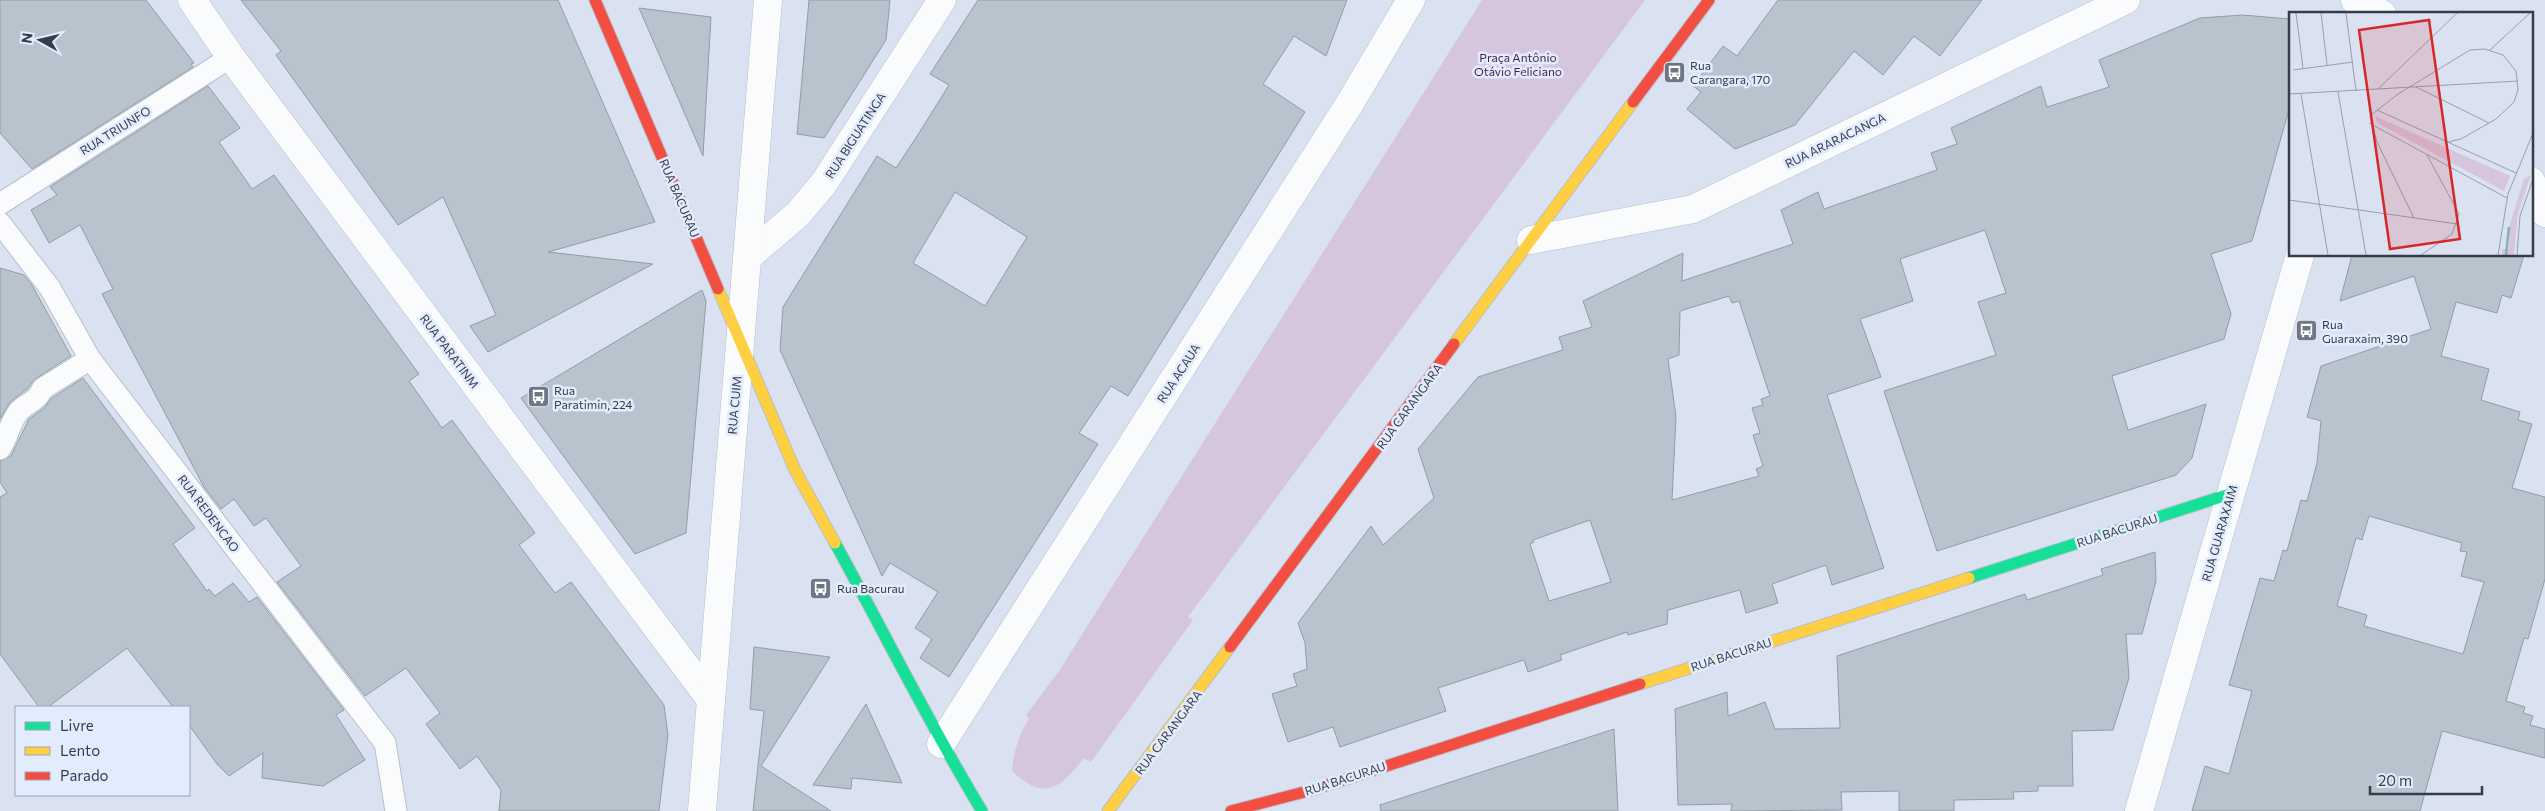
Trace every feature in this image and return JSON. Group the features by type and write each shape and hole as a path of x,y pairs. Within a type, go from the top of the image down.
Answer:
{"street":[{"name":"RUA PARATINM","path":"192,0 231,57 711,700"},
{"name":"RUA BACURAU","path":"595,0 795,470 909,678 942,744"},
{"name":"RUA CUIM","path":"702,811 740,338 750,255 768,0"},
{"name":"RUA BIGUATINGA","path":"750,255 798,214 824,183 942,0"},
{"name":"RUA ACAUA","path":"942,744 1350,104 1411,0"},
{"name":"RUA CARANGARA","path":"1108,811 1709,0"},
{"name":"RUA ARARACANGA","path":"1531,240 1693,209 2126,0"},
{"path":"2532,183 2545,213"},
{"name":"RUA GUARAXAIM","path":"2139,811 2300,256"},
{"name":"RUA BACURAU","path":"1231,811 1312,790 2230,494"},
{"path":"942,744 982,811"}],"lane":[{"name":"RUA TRIUNFO","path":"0,204 231,57"},
{"name":"RUA REDENCAO","path":"0,223 50,288 90,359 385,743 396,811"},
{"path":"0,449 6,442 19,411 40,397 42,390 90,359"}],"green space":[{"name":"Praça Antônio Otávio Feliciano","path":"1482,0 1645,0 1188,617 1193,620 1091,762 1084,758 1068,777 1051,787 1043,788 1023,781 1012,771 1017,743 1029,718 1026,715 1059,671"}],"building":[{"path":"0,0 146,0 194,63 191,64 193,67 32,169 0,133"},
{"path":"241,0 558,0 655,222 548,252 653,264 488,352 470,326 496,315 443,197 398,225 276,55 281,51"},
{"path":"809,0 890,0 886,40 824,138 797,134"},
{"path":"978,0 1347,0 1326,56 1294,36 1263,84 1305,112 1128,396 1111,386 1079,433 1098,444 949,677 920,658 932,639 915,628 938,592 890,563 882,576 780,350 783,307 877,156 896,168 949,85 930,74","holes":["955,192 1027,237 985,306 913,263"]},
{"path":"1778,0 1982,0 1940,56 1914,36 1883,75 1854,51 1795,125 1735,149 1687,109 1701,92 1693,86 1723,46 1737,56"},
{"path":"639,8 711,17 703,156"},
{"path":"2242,15 2289,19 2289,110 2252,241 2211,254 2231,314 2224,339 2112,376 2128,430 2206,404 2192,458 2176,475 1937,551 1884,391 1996,355 1978,302 2006,293 1985,230 1900,259 1913,301 1860,319 1881,377 1827,395 1884,568 1832,585 1826,565 1772,584 1778,603 1746,613 1740,590 1668,610 1667,624 1628,635 1627,632 1560,655 1562,660 1528,672 1524,660 1438,688 1446,711 1340,747 1333,727 1288,742 1272,694 1297,686 1293,674 1307,669 1305,643 1298,623 1371,526 1383,545 1434,498 1418,449 1478,377 1563,350 1559,337 1592,327 1583,301 1683,253 1682,281 1793,244 1781,210 1818,192 1824,209 1937,170 1931,153 1957,144 1951,128 2041,86 2047,107 2109,87 2099,60 2200,18","holes":["1729,296 1732,303 1739,301 1770,396 1761,399 1763,405 1752,408 1760,433 1753,435 1763,466 1756,469 1759,476 1672,500 1676,417 1668,359 1679,355 1680,311","1590,520 1611,582 1549,601 1530,544 1534,542 1533,540"]},
{"path":"208,86 240,128 219,142 252,189 274,175 419,374 409,381 442,428 452,420 535,533 519,545 555,593 571,582 664,705 668,735 659,811 499,811 501,790 477,756 460,769 426,724 440,713 406,668 365,696 277,582 301,566 266,518 254,526 234,499 221,509 204,487 102,294 113,289 80,225 49,243 31,210 57,195 50,187"},
{"path":"2352,256 2524,256 2511,298 2502,295 2497,313 2456,302 2441,356 2489,369 2481,400 2520,412 2518,420 2532,424 2512,488 2545,497 2545,579 2528,639 2524,638 2506,701 2525,707 2523,713 2533,716 2530,725 2545,729 2545,758 2442,731 2420,811 2192,811 2205,766 2229,774 2252,691 2229,685 2260,578 2274,581 2283,550 2287,551 2301,500 2307,501 2317,463 2321,421 2307,417 2321,366 2431,329 2414,276 2340,301","holes":["2369,516 2462,543 2460,551 2467,552 2461,576 2484,582 2463,654 2364,626 2367,615 2337,606 2356,538 2362,540"]},
{"path":"0,268 24,275 32,285 71,356 35,379 27,389 10,402 0,419"},
{"path":"702,290 706,301 686,533 635,554 521,398"},
{"path":"83,378 195,528 173,544 207,591 209,589 215,596 233,583 249,602 257,597 344,710 336,715 365,760 323,786 262,778 263,753 229,776 217,764 190,726 190,706 172,706 127,648 49,706 38,706 0,654 0,497 7,493 0,482 0,461 11,456 29,419 44,408 52,398"},
{"path":"2155,552 2156,581 2142,634 2126,634 2129,678 2113,730 2072,731 2073,786 2038,786 2038,791 2013,792 2014,799 1954,800 1954,811 1899,811 1899,791 1841,792 1842,810 1731,811 1732,804 1678,805 1675,709 1727,692 1728,716 1765,702 1775,729 1840,728 1837,656 2025,594 2027,600 2103,575 2101,569"},
{"path":"754,647 830,657 761,766 831,811 753,811 764,711 750,709"},
{"path":"866,704 902,783 852,778 851,789 813,785"},
{"path":"1614,729 1618,811 1381,811 1380,805"}],"traffic: fast":[{"path":"1969,578 2230,494"},
{"path":"835,543 925,711 982,811"}],"traffic: slow":[{"path":"1454,344 1633,102"},
{"path":"718,289 795,470 835,543"},
{"path":"1640,684 1969,578"},
{"path":"1108,811 1230,647"}],"traffic: jam":[{"path":"595,0 718,289"},
{"path":"1633,102 1709,0"},
{"path":"1230,647 1454,344"},
{"path":"1231,811 1312,790 1640,684"}],"place":[{"name":"Rua Carangara, 170","path":"1674,72"},
{"name":"Rua Guaraxaim, 390","path":"2306,331"},
{"name":"Rua Paratimin, 224","path":"538,397"},
{"name":"Rua Bacurau","path":"821,588"}]}
